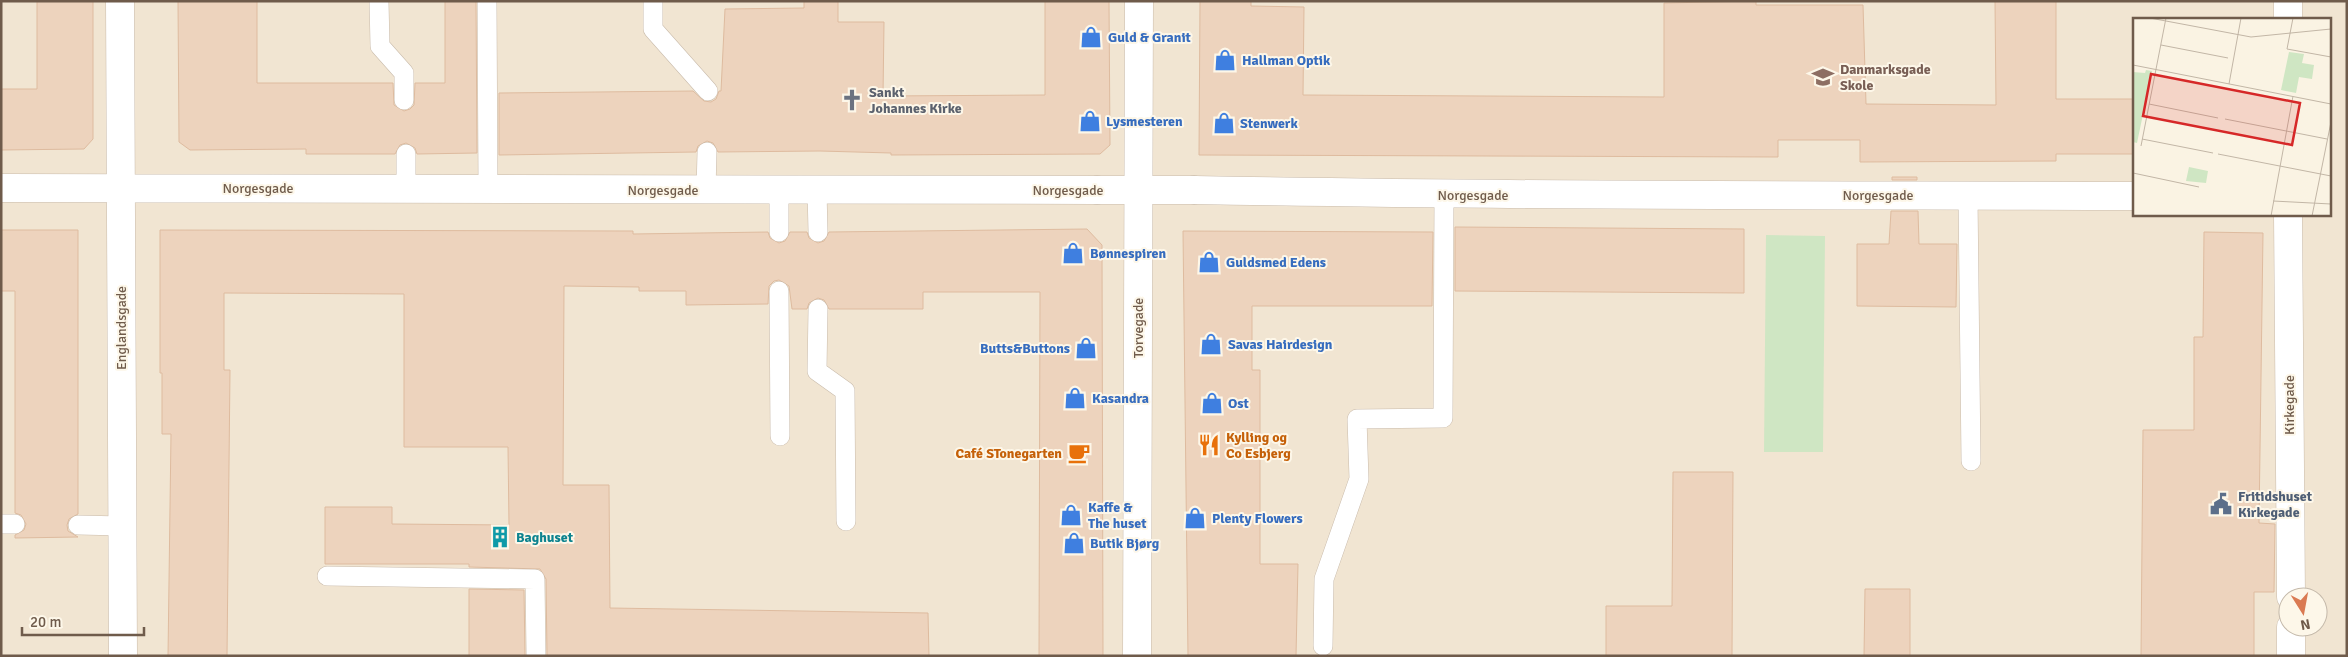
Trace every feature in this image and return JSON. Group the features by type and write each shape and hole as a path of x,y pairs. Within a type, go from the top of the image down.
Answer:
{"street":[{"name":"Englandsgade","path":"120,1 123,656"},
{"name":"Torvegade","path":"1137,656 1139,1"},
{"path":"2288,1 2288,18"},
{"name":"Norgesgade","path":"1,188 1194,190 1444,195 2133,196"},
{"name":"Kirkegade","path":"2288,215 2291,587"},
{"path":"2291,637 2291,656"}],"lane":[{"path":"379,1 380,46 404,73 404,100"},
{"path":"487,1 488,189"},
{"path":"653,1 653,29 708,91"},
{"path":"706,190 707,152"},
{"path":"406,154 406,189"},
{"path":"779,190 779,232"},
{"path":"817,190 818,232"},
{"path":"1323,646 1324,579 1359,479 1357,419 1443,418 1444,195"},
{"path":"1968,196 1971,461"},
{"path":"780,291 780,436"},
{"path":"818,309 817,371 846,391 846,521"},
{"path":"78,525 122,526"},
{"path":"327,576 535,579 536,656"}],"shaded area":[{"path":"1,1 2347,1 2347,656 1,656"}],"green space":[{"path":"1766,235 1825,236 1823,452 1764,452"}],"building":[{"path":"37,1 93,1 93,139 84,149 1,150 1,89 37,89"},
{"path":"178,1 257,1 257,83 393,83 394,105 404,111 414,105 415,83 445,83 445,1 476,1 477,153 417,154 415,148 406,143 400,145 395,154 306,154 306,149 190,150 179,142"},
{"path":"804,1 838,1 838,22 884,22 883,96 1045,95 1045,1 1109,1 1110,145 1100,154 891,155 891,153 820,151 718,152 713,143 707,141 698,146 696,152 499,155 499,93 693,91 704,101 711,102 716,99 719,91 721,91 725,9 804,8"},
{"path":"1200,1 1251,1 1251,6 1304,7 1303,95 1664,97 1664,3 1756,1 1756,5 1863,5 1866,104 1996,105 1995,1 2056,1 2056,99 2133,99 2133,154 2056,154 2056,161 1860,162 1860,140 1778,140 1778,157 1199,155"},
{"path":"1892,177 1917,177 1917,180 1892,180"},
{"path":"1891,211 1918,211 1919,244 1957,244 1956,307 1857,306 1857,244 1889,244"},
{"path":"1455,227 1744,229 1744,293 1455,291"},
{"path":"1087,229 1102,245 1103,656 1039,656 1040,292 923,292 923,309 829,309 824,300 818,298 809,303 807,309 792,309 789,286 779,280 774,281 769,286 768,304 686,305 686,291 639,291 639,287 564,286 563,485 609,485 610,608 928,613 929,656 547,656 546,579 540,569 469,567 469,564 325,564 325,507 392,507 392,524 509,525 508,447 404,447 404,294 224,293 224,370 230,370 227,656 168,656 171,434 162,434 160,230 633,231 633,234 768,232 770,238 779,243 785,241 790,232 807,232 809,238 818,243 824,241 829,232"},
{"path":"1,230 78,230 78,514 69,519 67,525 68,531 78,537 15,538 15,535 24,530 26,524 21,515 15,513 15,291 1,291"},
{"path":"1183,231 1433,232 1432,306 1252,306 1252,370 1260,370 1260,564 1298,564 1296,656 1188,656"},
{"path":"2204,232 2263,233 2259,523 2275,524 2274,592 2254,592 2254,656 2141,656 2143,430 2194,430 2194,337 2203,337"},
{"path":"1673,472 1733,472 1732,656 1606,656 1606,606 1672,606"},
{"path":"469,589 524,590 525,656 469,656"},
{"path":"1865,589 1910,589 1910,656 1864,656"}],"place":[{"name":"Guld & Granit","path":"1091,37"},
{"name":"Hallman Optik","path":"1225,60"},
{"name":"Danmarksgade Skole","path":"1823,77"},
{"name":"Sankt Johannes Kirke","path":"852,100"},
{"name":"Lysmesteren","path":"1090,121"},
{"name":"Stenwerk","path":"1224,123"},
{"name":"Bønnespiren","path":"1073,253"},
{"name":"Guldsmed Edens","path":"1209,262"},
{"name":"Savas Hairdesign","path":"1211,344"},
{"name":"Butts&Buttons","path":"1086,348"},
{"name":"Kasandra","path":"1075,398"},
{"name":"Ost","path":"1212,403"},
{"name":"Kylling og Co Esbjerg","path":"1209,445"},
{"name":"Café STonegarten","path":"1079,453"},
{"name":"Fritidshuset Kirkegade","path":"2221,504"},
{"name":"Kaffe & The huset","path":"1071,515"},
{"name":"Plenty Flowers","path":"1195,518"},
{"name":"Baghuset","path":"500,537"},
{"name":"Butik Bjørg","path":"1074,543"}]}
